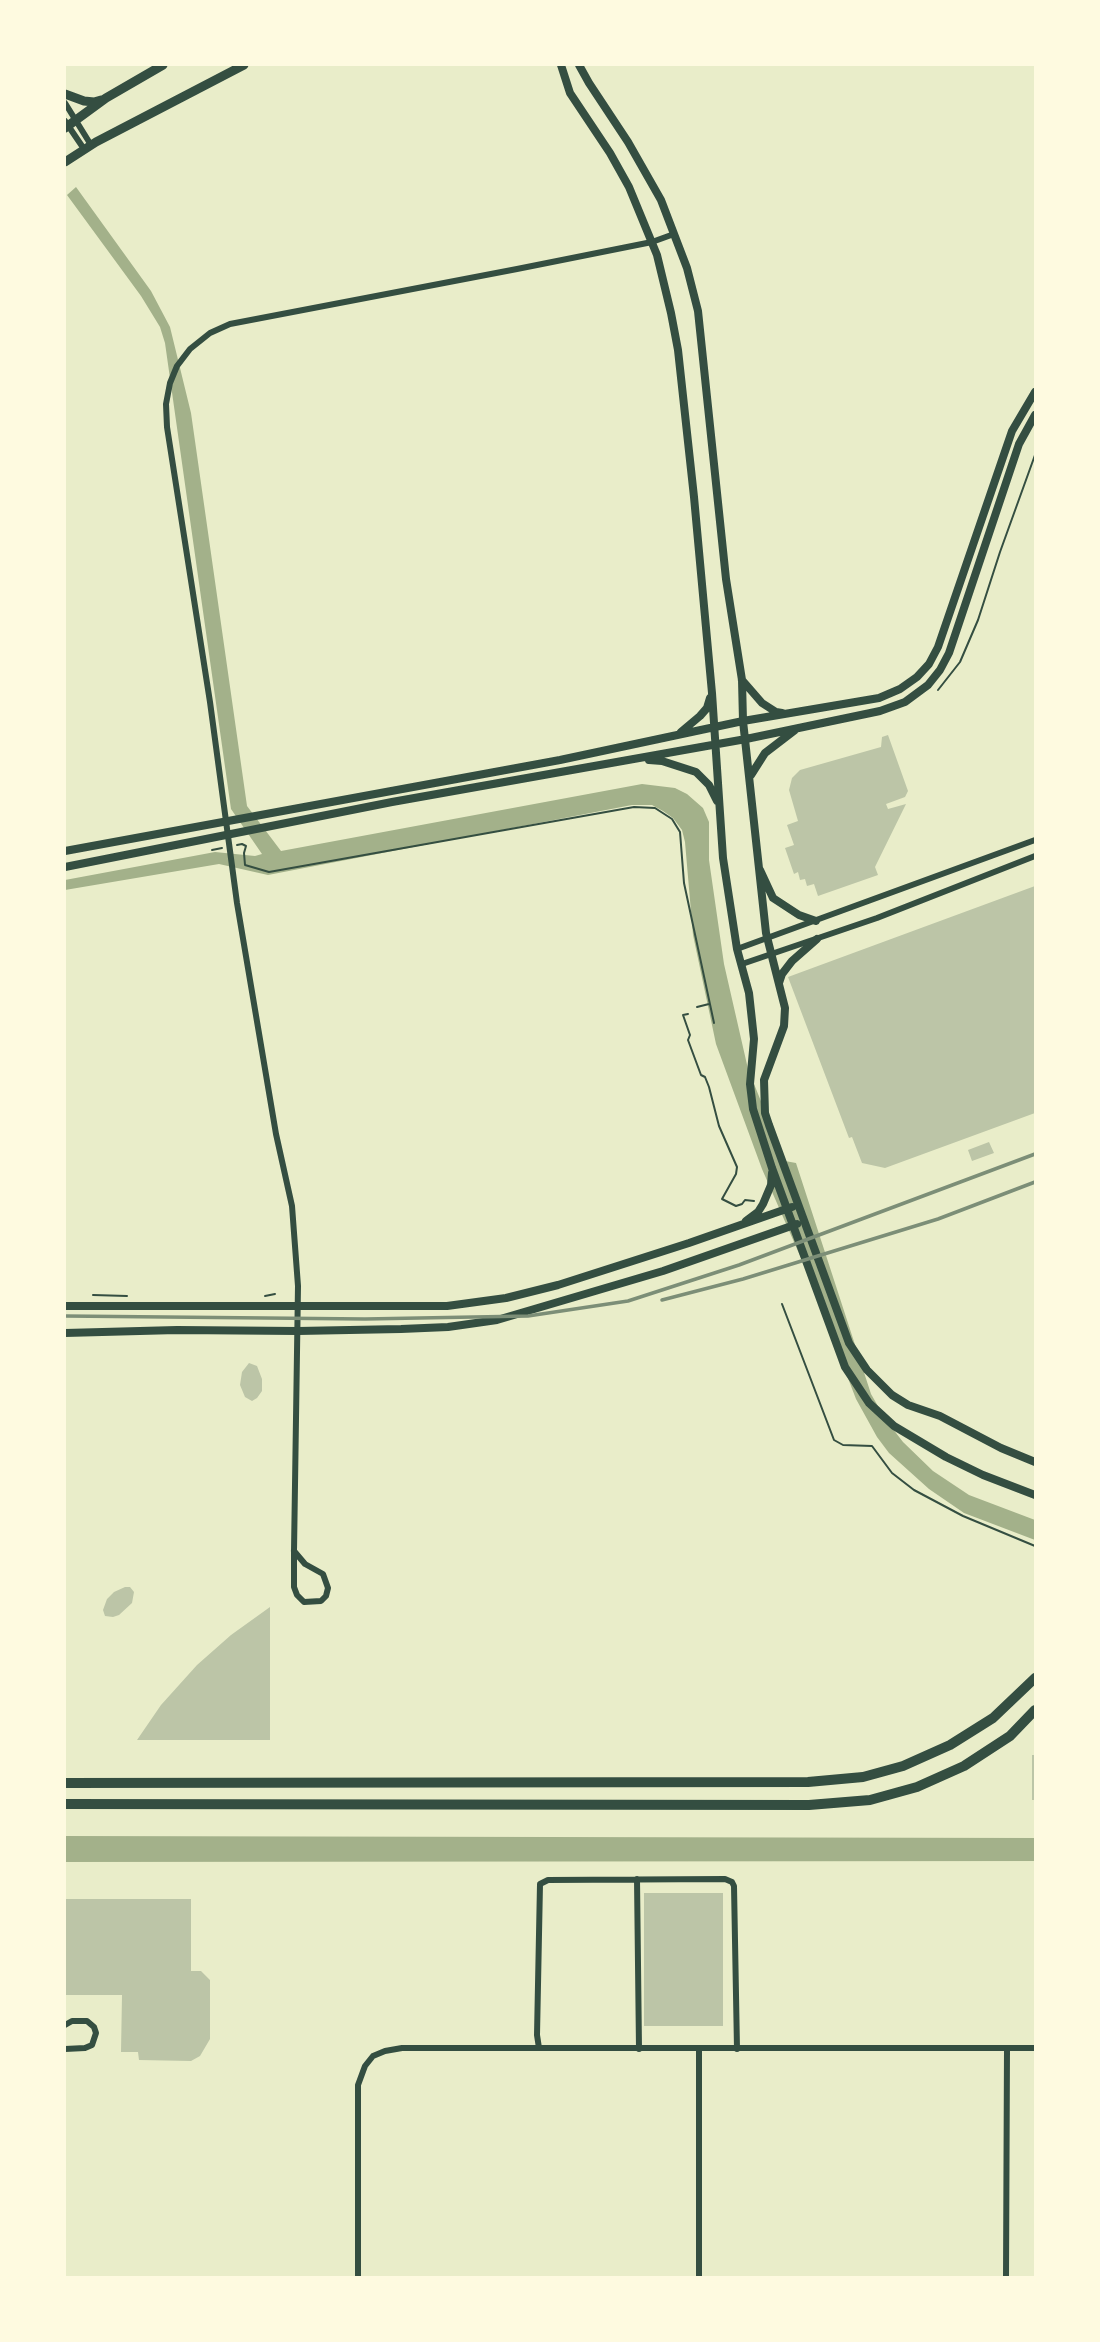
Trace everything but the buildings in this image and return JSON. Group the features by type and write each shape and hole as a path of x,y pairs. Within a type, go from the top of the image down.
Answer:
{"main road":[{"path":"68,124 163,65"},
{"path":"65,162 87,147 244,65"},
{"path":"65,94 94,102 106,98"},
{"path":"65,1783 808,1782 863,1777 903,1766 950,1745 993,1718 1035,1678"},
{"path":"65,1804 809,1805 870,1800 917,1787 964,1766 1010,1736 1035,1710"}],"street":[{"path":"561,65 570,93 629,187 657,255 671,313 678,350 712,693 723,858 737,949 749,993 754,1039 750,1084 753,1109 772,1168 845,1367 869,1403 894,1426 946,1457 1035,1495"},
{"path":"579,65 661,200 687,268 700,325 721,542 742,680 743,721 767,938 785,1008 783,1026 764,1080 765,1113 849,1343 878,1382 908,1405 940,1416 1001,1448 1035,1462"},
{"path":"65,103 68,124 87,147"},
{"path":"294,1551 305,1564 323,1574 328,1588 321,1601 304,1602 297,1595 294,1578 294,1551 298,1306 292,1206 256,1022 167,427 166,404 170,383 177,366 190,349 210,333 230,324 652,242 674,234"},
{"path":"65,851 561,760 743,721 879,698 900,690 918,677 938,647 1012,431 1035,392"},
{"path":"65,867 418,797 746,739 880,711 905,702 928,685 949,653 1019,444 1035,415"},
{"path":"742,680 762,703 776,712 792,714"},
{"path":"672,736 682,732 700,716 707,708 712,693"},
{"path":"750,776 765,753 797,728"},
{"path":"639,759 662,761 696,772 709,785 720,810"},
{"path":"737,949 1035,840"},
{"path":"742,964 817,939 1035,856"},
{"path":"758,864 773,898 799,915 816,921"},
{"path":"779,983 792,961 817,939"},
{"path":"734,1228 758,1212 771,1185 772,1168"},
{"path":"65,1306 447,1306 506,1298 558,1285 798,1205"},
{"path":"65,1333 448,1327 497,1320 663,1271 804,1223"},
{"path":"539,2048 540,1884 548,1880 725,1879 734,1886 737,2049"},
{"path":"637,1880 639,2049"},
{"path":"65,2025 72,2021 87,2021 96,2033 92,2045 65,2049"},
{"path":"358,2277 358,2085 362,2070 373,2056 385,2051 402,2048 1035,2048"},
{"path":"1006,2277 1007,2048"},
{"path":"699,2049 699,2277"}],"path":[{"path":"80,65 91,65"},
{"path":"938,690 960,662 978,620 1035,456"},
{"path":"243,844 246,846 245,865 269,872 542,822 634,807 655,808 672,819 680,832 684,883 713,1023"},
{"path":"697,1007 710,1004"},
{"path":"688,1014 683,1015 690,1035 688,1040 701,1075 705,1077 719,1126 737,1167 722,1199 736,1206 743,1204 744,1200 754,1201"},
{"path":"782,1304 834,1440 843,1445 872,1446 892,1473 914,1490 963,1516 1035,1546"}],"shaded area":[{"path":"76,187 151,291 170,327 191,413 247,806 281,851 642,784 675,788 703,808 709,822 709,860 724,964 748,1069 785,1161 796,1163 871,1394 903,1442 933,1471 969,1495 1035,1520 1035,1540 964,1513 929,1489 889,1453 856,1399 808,1274 762,1169 716,1044 693,935 685,842 682,830 673,818 663,811 652,805 632,805 268,875 219,864 65,890 65,880 215,852 255,856 262,854 231,809 165,343 160,327 141,296 67,195"},
{"path":"65,1836 1035,1838 1035,1861 65,1862"}],"railway":[{"path":"65,1316 365,1319 528,1316 628,1301 739,1265 1035,1154"},
{"path":"662,1300 743,1279 938,1219 1035,1182"}]}
